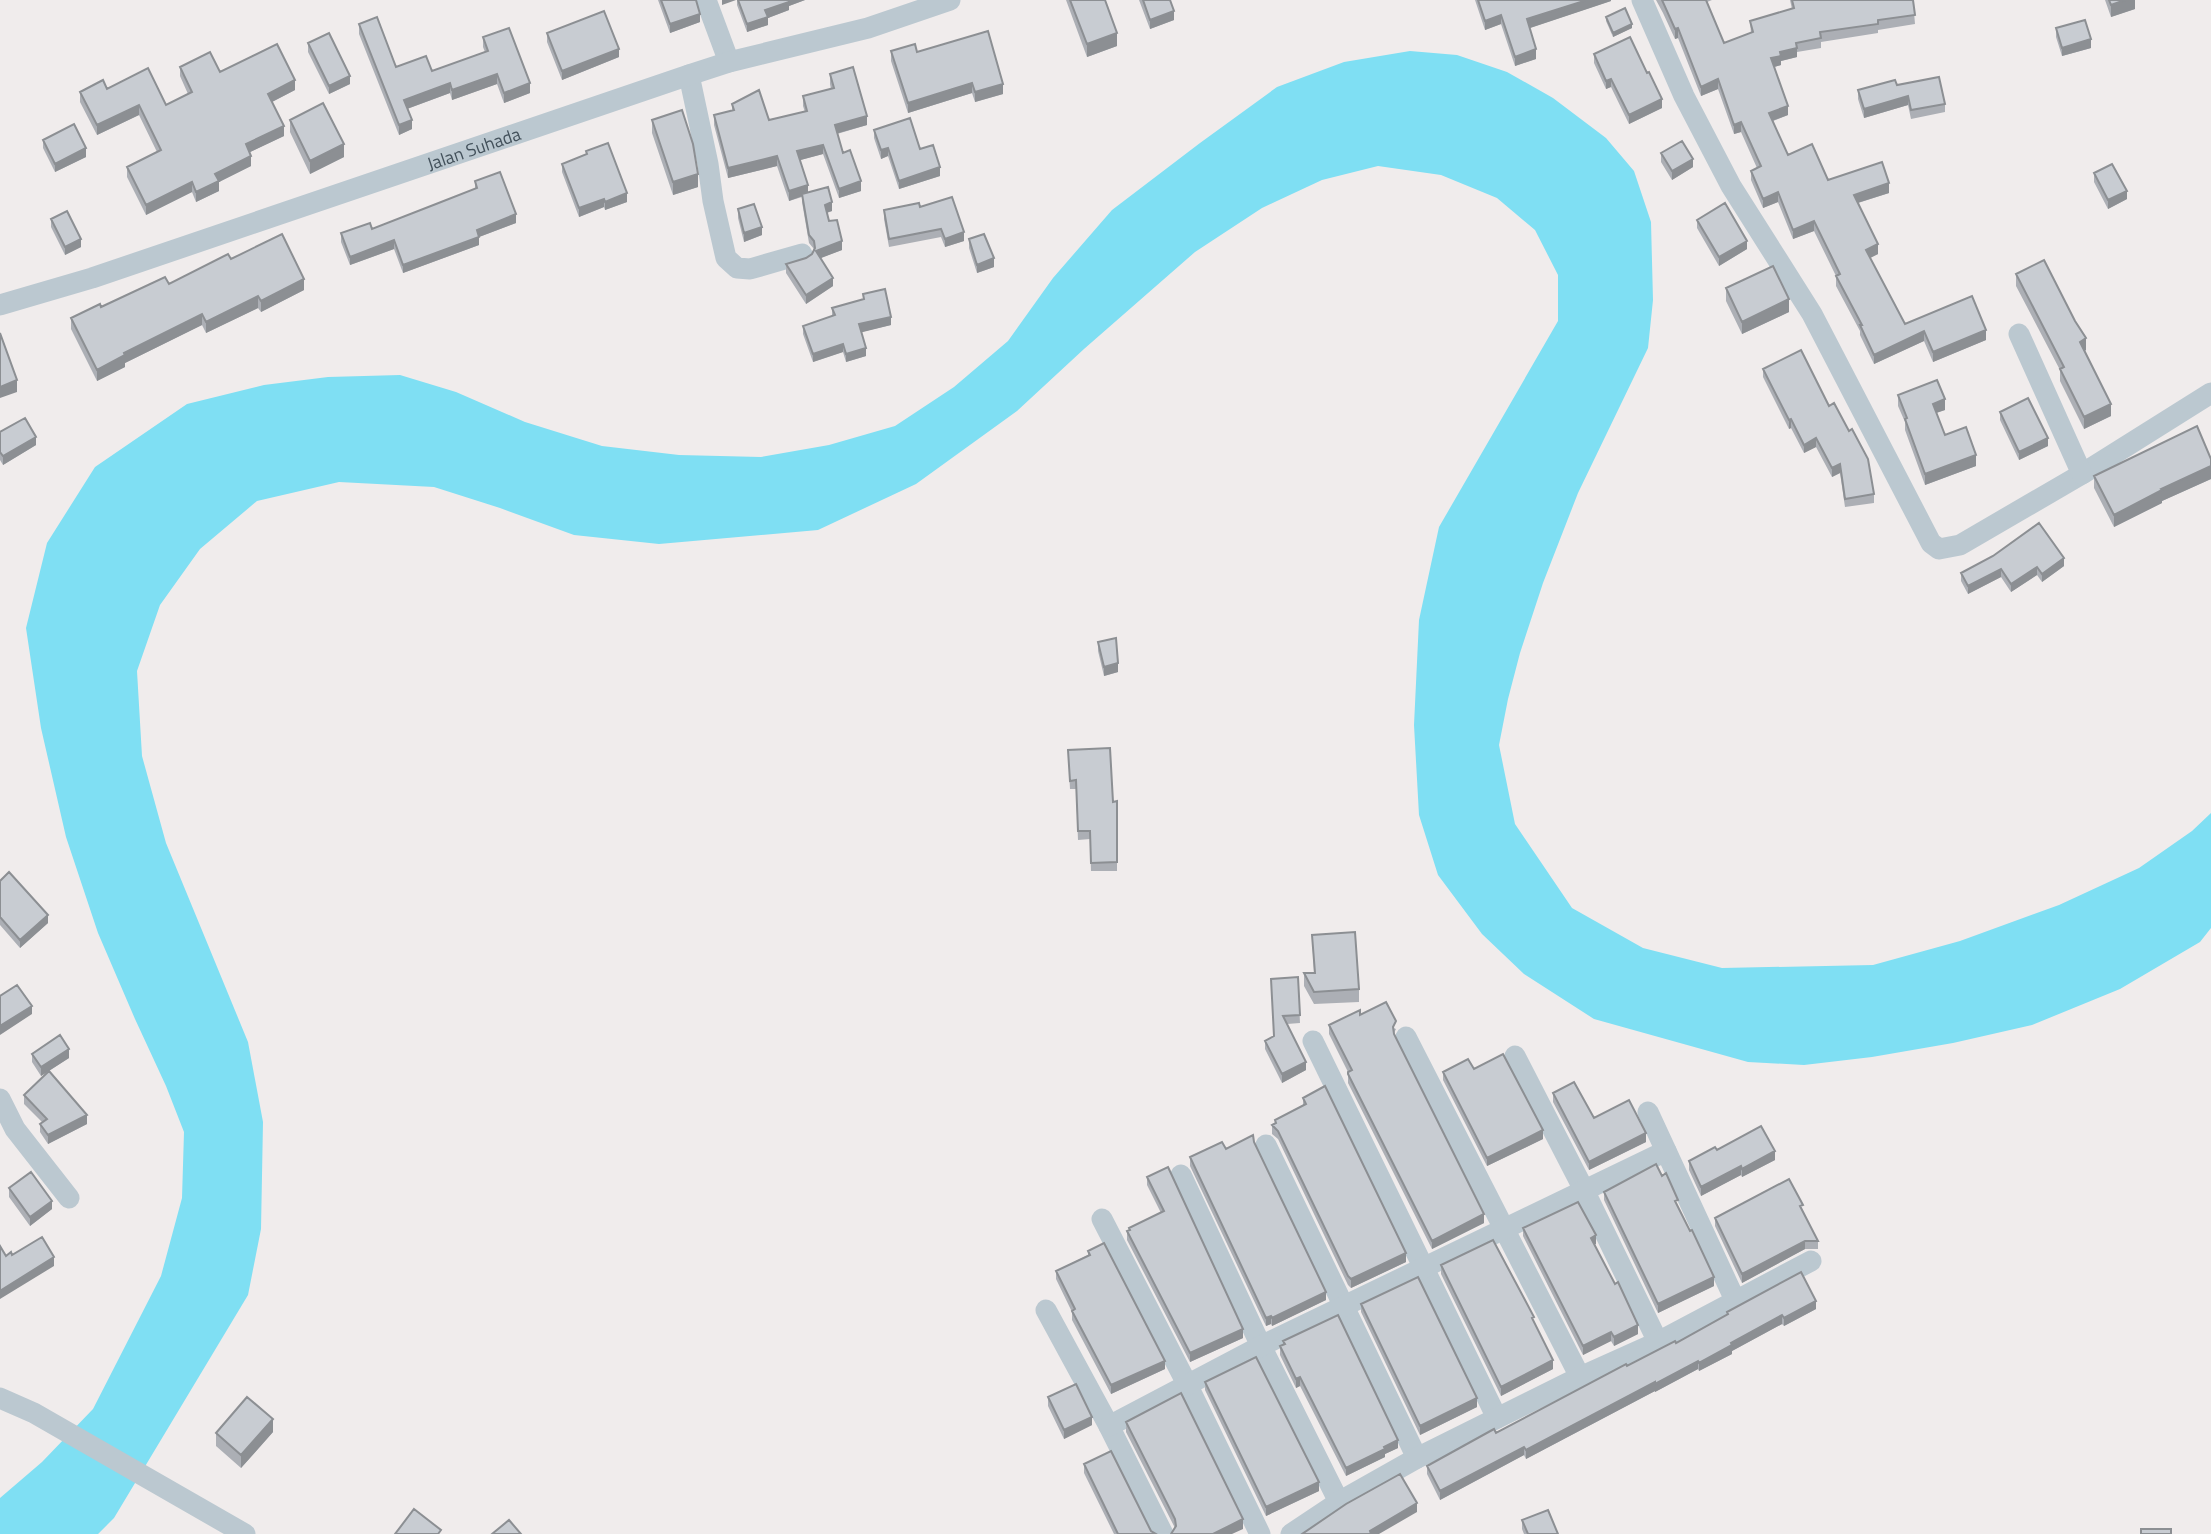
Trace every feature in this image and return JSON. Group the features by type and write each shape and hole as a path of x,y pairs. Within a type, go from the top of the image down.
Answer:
{"street":[{"path":"706,0 729,62"},
{"name":"Jalan Suhada","path":"0,305 92,278 688,75 729,62 868,28 950,0"},
{"path":"1642,0 1684,96 1731,186 1812,314 1931,542 1940,549 1960,545 2082,474 2211,393"},
{"path":"688,75 726,258 737,268 750,270 802,254"},
{"path":"2019,334 2082,474"},
{"path":"1406,1037 1580,1377"},
{"path":"1313,1041 1497,1418"},
{"path":"1515,1056 1658,1342"},
{"path":"0,1099 15,1129 69,1198"},
{"path":"1648,1112 1735,1300"},
{"path":"1266,1145 1417,1458"},
{"path":"1109,1426 1261,1346 1665,1151"},
{"path":"1181,1175 1261,1346 1339,1502"},
{"path":"1102,1219 1260,1534"},
{"path":"1291,1534 1339,1502 1417,1458 1580,1377 1658,1342 1811,1261"},
{"path":"1046,1310 1109,1426 1163,1534"},
{"path":"0,1398 34,1413 245,1534"}],"water":[{"path":"1410,51 1457,55 1507,72 1553,98 1606,138 1634,171 1651,222 1653,300 1648,348 1578,493 1543,583 1520,653 1499,745 1515,824 1572,908 1643,948 1722,968 1873,965 1960,941 2059,905 2139,868 2192,831 2211,813 2211,928 2200,942 2120,989 2032,1025 1953,1043 1804,1065 1748,1062 1594,1019 1524,974 1482,934 1438,875 1419,815 1414,725 1419,620 1439,527 1558,321 1558,275 1535,230 1497,198 1441,175 1378,166 1322,180 1262,208 1195,252 1017,411 916,484 818,530 659,544 574,535 434,487 339,482 257,501 200,549 160,605 137,671 142,756 166,843 248,1042 263,1122 261,1229 248,1295 114,1518 98,1534 0,1534 0,1498 42,1462 93,1409 161,1276 182,1198 184,1132 98,933 66,837 41,728 26,628 47,543 95,467 187,404 264,385 328,377 400,375 456,392 525,422 602,446 679,455 761,457 829,445 895,426 954,387 1008,341 1053,278 1112,210 1200,143 1277,87 1344,62"}],"building":[{"path":"661,0 696,0 700,14 670,24"},
{"path":"738,0 789,2 765,10 768,17 747,24"},
{"path":"1070,0 1105,0 1117,33 1087,44"},
{"path":"1143,0 1170,0 1174,11 1150,20"},
{"path":"1478,0 1587,0 1527,19 1536,49 1515,57 1501,15 1485,21"},
{"path":"1662,0 1706,0 1724,43 1753,32 1750,21 1794,8 1792,0 1913,0 1915,15 1878,20 1878,24 1820,32 1821,38 1796,43 1797,48 1780,52 1781,56 1771,58 1788,106 1769,113 1788,155 1812,144 1828,180 1882,162 1889,183 1854,195 1878,244 1866,250 1905,324 1972,296 1986,330 1933,352 1924,331 1874,355 1862,325 1836,276 1840,274 1814,221 1793,230 1778,192 1763,199 1751,171 1761,166 1741,122 1734,125 1718,79 1701,87 1678,28 1675,29"},
{"path":"2109,0 2125,0 2111,5"},
{"path":"1625,8 1632,24 1613,33 1606,17"},
{"path":"604,11 619,49 562,71 547,33"},
{"path":"377,17 396,67 426,56 432,71 488,51 483,37 509,28 530,83 504,93 497,74 452,90 450,83 404,100 412,120 399,125 359,24"},
{"path":"2085,20 2091,39 2062,48 2056,28"},
{"path":"988,31 1003,84 975,92 972,83 908,103 891,51 915,44 917,52"},
{"path":"329,33 350,76 329,86 308,43"},
{"path":"1630,37 1662,99 1629,115 1611,79 1606,81 1594,54"},
{"path":"277,44 295,80 268,94 284,126 246,144 251,156 215,174 219,181 196,192 192,182 146,205 127,167 161,150 139,105 97,125 80,92 103,80 107,89 148,68 166,105 192,92 180,67 210,52 220,72"},
{"path":"853,67 867,116 835,125 843,153 850,150 861,181 839,189 823,145 797,151 808,185 789,191 777,156 728,168 714,115 734,110 732,104 759,90 769,120 807,111 803,96 834,88 830,74"},
{"path":"1939,77 1945,104 1911,110 1908,96 1864,109 1858,90 1895,80 1897,85"},
{"path":"323,103 344,144 310,161 290,120"},
{"path":"682,110 693,144 698,174 673,182 652,120"},
{"path":"910,118 920,149 933,145 940,167 899,181 888,148 881,150 874,130"},
{"path":"74,124 86,148 55,164 43,140"},
{"path":"1682,141 1693,159 1672,171 1661,153"},
{"path":"608,143 627,193 579,208 562,164"},
{"path":"2112,164 2127,191 2108,200 2094,173"},
{"path":"500,172 516,214 477,230 479,237 403,265 394,240 350,257 341,233 370,223 372,229 477,188 475,181"},
{"path":"828,187 832,202 825,205 829,221 837,220 842,241 816,251 833,278 806,295 786,264 806,258 815,248 809,235 802,194"},
{"path":"952,197 964,232 945,239 941,229 889,239 884,210 919,203 920,207"},
{"path":"1725,203 1747,241 1719,257 1697,220"},
{"path":"754,204 762,227 744,233 738,209"},
{"path":"67,211 81,239 65,247 51,219"},
{"path":"282,234 304,279 261,301 258,296 206,322 202,314 124,353 125,355 97,370 71,318 165,277 169,284 228,254 231,259"},
{"path":"984,234 994,258 977,265 969,239"},
{"path":"2044,260 2086,338 2080,342 2111,404 2084,417 2060,369 2064,367 2016,274"},
{"path":"1773,266 1789,299 1742,322 1726,288"},
{"path":"885,289 891,317 859,324 866,348 846,354 843,344 813,354 803,326 835,315 832,308 864,299 863,294"},
{"path":"0,333 17,380 0,387"},
{"path":"1801,350 1829,406 1834,403 1868,459 1874,494 1845,499 1840,464 1832,468 1816,438 1804,445 1763,369"},
{"path":"1937,380 1945,399 1933,404 1945,435 1966,427 1976,455 1925,474 1898,395"},
{"path":"2028,398 2048,438 2019,452 2000,412"},
{"path":"25,418 36,437 3,456 0,452 0,432"},
{"path":"2197,426 2211,459 2211,466 2114,515 2094,476"},
{"path":"2039,523 2064,558 2042,574 2037,567 2011,584 2001,569 1968,586 1961,573 1993,556"},
{"path":"1116,638 1118,663 1104,667 1098,642"},
{"path":"1110,748 1113,802 1117,801 1117,862 1091,863 1090,831 1078,831 1076,780 1070,781 1068,750"},
{"path":"9,872 48,915 20,940 0,917 0,881"},
{"path":"1355,932 1359,989 1314,992 1304,973 1315,973 1312,935"},
{"path":"1298,977 1300,1015 1283,1016 1306,1062 1282,1074 1265,1041 1274,1036 1271,979"},
{"path":"17,985 32,1006 0,1026 0,996"},
{"path":"1386,1002 1396,1021 1394,1034 1484,1214 1432,1241 1348,1074 1352,1070 1329,1025 1360,1010 1360,1015"},
{"path":"60,1035 69,1049 41,1067 32,1054"},
{"path":"1503,1054 1543,1130 1487,1158 1443,1072 1468,1059 1474,1069"},
{"path":"49,1071 87,1115 48,1135 40,1124 47,1119 24,1095"},
{"path":"1574,1082 1594,1118 1629,1100 1646,1133 1589,1162 1553,1093"},
{"path":"1325,1086 1406,1253 1351,1279 1278,1131 1272,1125 1276,1123 1275,1120 1306,1104 1303,1098"},
{"path":"1761,1126 1775,1151 1701,1187 1689,1161 1715,1147 1717,1150"},
{"path":"1253,1135 1326,1292 1272,1318 1266,1318 1190,1157 1222,1142 1226,1149"},
{"path":"1656,1164 1662,1176 1666,1173 1678,1200 1675,1201 1714,1277 1658,1304 1604,1192"},
{"path":"1168,1167 1243,1329 1190,1353 1127,1231 1164,1211 1147,1177"},
{"path":"31,1172 52,1201 30,1217 9,1188"},
{"path":"1789,1179 1818,1241 1805,1241 1742,1274 1715,1218"},
{"path":"1578,1202 1596,1235 1591,1238 1615,1284 1618,1282 1638,1325 1614,1337 1611,1332 1583,1346 1523,1228"},
{"path":"42,1237 54,1257 0,1291 0,1246 6,1256 11,1252 12,1255"},
{"path":"1493,1240 1534,1317 1532,1318 1553,1360 1501,1387 1441,1265"},
{"path":"1104,1243 1165,1361 1111,1385 1072,1311 1075,1309 1056,1271 1090,1255 1088,1251"},
{"path":"1801,1272 1816,1301 1784,1318 1782,1315 1699,1363 1698,1361 1655,1382 1526,1450 1524,1447 1440,1491 1427,1466 1494,1429 1496,1433 1626,1364 1627,1366 1675,1341 1676,1343"},
{"path":"1418,1277 1477,1398 1420,1426 1361,1304"},
{"path":"1338,1315 1398,1440 1346,1468 1300,1377 1296,1379 1280,1346 1285,1344 1283,1341"},
{"path":"1256,1357 1319,1482 1266,1507 1205,1382"},
{"path":"1076,1384 1092,1417 1064,1430 1048,1397"},
{"path":"1181,1393 1243,1519 1213,1534 1171,1534 1176,1526 1175,1519 1126,1422"},
{"path":"247,1397 273,1419 241,1455 216,1433"},
{"path":"1111,1451 1151,1531 1156,1534 1118,1534 1084,1464"},
{"path":"1400,1474 1417,1503 1370,1531 1371,1534 1302,1534 1346,1504"},
{"path":"414,1509 441,1530 438,1534 395,1534"},
{"path":"1548,1510 1558,1534 1528,1534 1522,1520"},
{"path":"509,1520 521,1534 492,1534"},
{"path":"2141,1529 2171,1529 2171,1534 2141,1534"}]}
